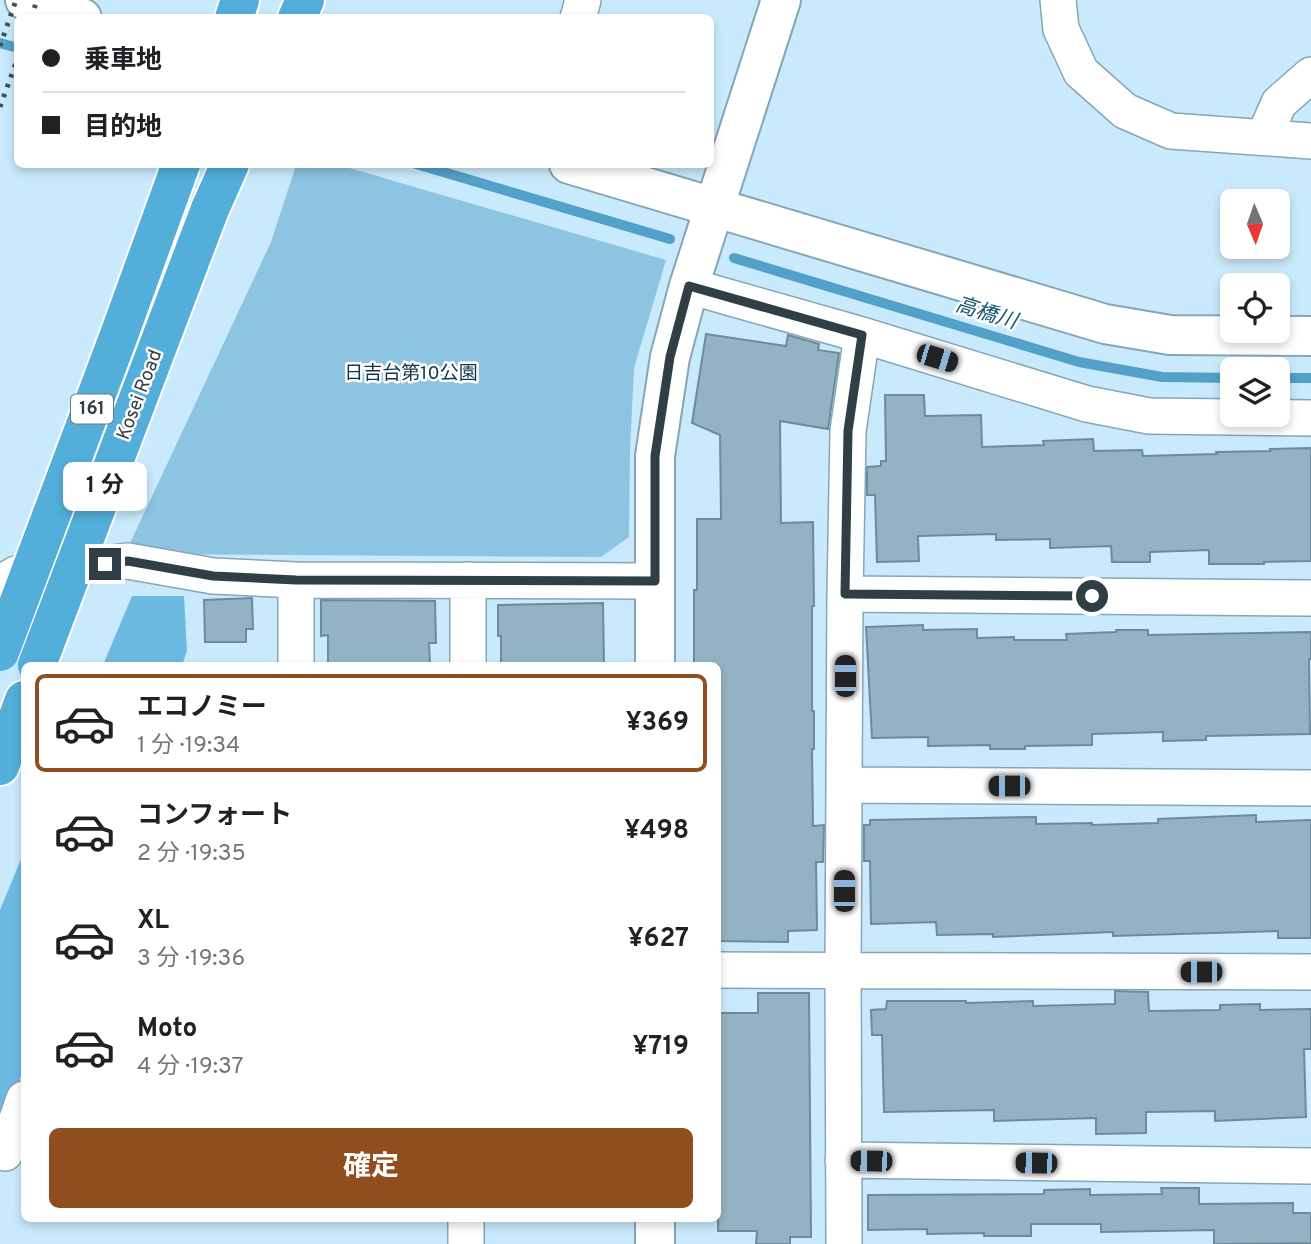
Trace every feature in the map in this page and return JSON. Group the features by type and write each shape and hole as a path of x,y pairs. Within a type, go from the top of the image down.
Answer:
{"highway":[{"name":"Kosei Road","path":"0,652 180,168"},
{"name":"Kosei Road","path":"38,662 226,168"},
{"path":"0,766 21,708"}],"street":[{"path":"25,0 69,14"},
{"path":"655,662 655,456 670,357 689,286 781,0"},
{"path":"1058,0 1060,29 1082,72 1125,111 1171,131 1311,141"},
{"path":"1264,137 1279,103 1311,75"},
{"path":"583,168 1105,324 1170,335 1311,336"},
{"path":"689,286 862,335 1087,404 1149,416 1311,418"},
{"path":"844,1244 843,971 848,431 862,335"},
{"path":"0,583 16,574 128,561 213,576 296,580 655,581"},
{"path":"296,580 296,662"},
{"path":"468,580 468,662"},
{"path":"845,594 1311,598"},
{"path":"844,785 1311,788"},
{"path":"721,970 1311,972"},
{"path":"10,1157 21,1111"},
{"path":"844,1160 1311,1166"},
{"path":"466,1222 466,1244"},
{"path":"655,1222 655,1244"}],"green space":[{"name":"日吉台第10公園","path":"295,168 349,168 666,260 634,368 629,537 601,557 125,554 271,242"}],"shaded area":[{"path":"132,596 184,596 187,651 183,662 104,662"},
{"path":"21,859 21,1076 0,1131 0,910"}],"building":[{"path":"706,334 786,346 788,335 819,344 818,350 839,353 828,429 780,421 781,523 813,522 813,826 824,825 823,862 816,862 817,930 788,931 788,942 721,941 721,662 694,662 697,519 721,519 720,435 692,423"},
{"path":"885,395 924,395 925,416 981,415 982,447 1044,445 1043,441 1093,439 1094,451 1142,450 1143,456 1311,448 1311,561 1209,564 1209,550 1150,552 1150,562 1112,562 1111,546 1050,548 1050,539 996,540 996,534 918,536 919,561 877,562 875,495 867,495 867,467 881,466 881,461 886,461"},
{"path":"252,598 253,629 246,629 246,642 205,642 204,600"},
{"path":"321,600 435,601 436,643 429,643 430,662 328,662 328,635 321,636"},
{"path":"603,603 604,662 501,662 498,605"},
{"path":"923,625 923,630 977,629 977,638 1014,637 1014,640 1067,640 1066,634 1116,630 1148,630 1148,635 1311,632 1310,734 1206,736 1206,740 1163,741 1163,732 1092,734 1092,745 1025,746 1025,749 990,749 990,745 928,746 928,737 872,738 866,627"},
{"path":"1256,815 1256,822 1311,820 1311,938 1278,938 1278,931 1113,936 1113,932 993,937 993,934 937,935 936,922 871,924 870,861 864,861 864,825 870,825 870,820 1036,817 1036,824 1092,825"},
{"path":"1115,991 1148,992 1149,1011 1220,1010 1220,1005 1260,1004 1260,1010 1311,1009 1311,1049 1304,1049 1306,1117 1215,1121 1215,1111 1146,1112 1146,1133 1096,1134 1096,1118 994,1121 994,1110 884,1112 882,1035 872,1035 871,1010 886,1009 887,1001 1033,1001 1033,1006 1115,1004"},
{"path":"758,993 809,993 811,1237 790,1237 790,1244 756,1244 757,1231 718,1231 718,1222 721,1222 721,1013 758,1013"},
{"path":"1161,1188 1199,1188 1199,1204 1293,1203 1293,1213 1311,1213 1311,1243 1214,1244 1214,1230 1101,1232 1101,1224 1031,1224 1031,1236 927,1234 927,1229 868,1230 868,1195 1044,1194 1044,1190 1090,1189 1090,1195 1162,1194"}],"waterway":[{"name":"高橋川","path":"0,43 14,47"},
{"name":"高橋川","path":"430,168 670,239"},
{"name":"高橋川","path":"734,258 1079,362 1162,377 1220,378"},
{"name":"高橋川","path":"1290,378 1311,378"}],"railway":[{"path":"0,46 16,0"},
{"path":"32,14 37,0"},
{"path":"0,107 14,68"}],"route":[{"path":"105,564 128,561 213,576 296,580 655,581 655,456 670,357 689,286 862,335 848,431 845,594 1092,596"}]}
